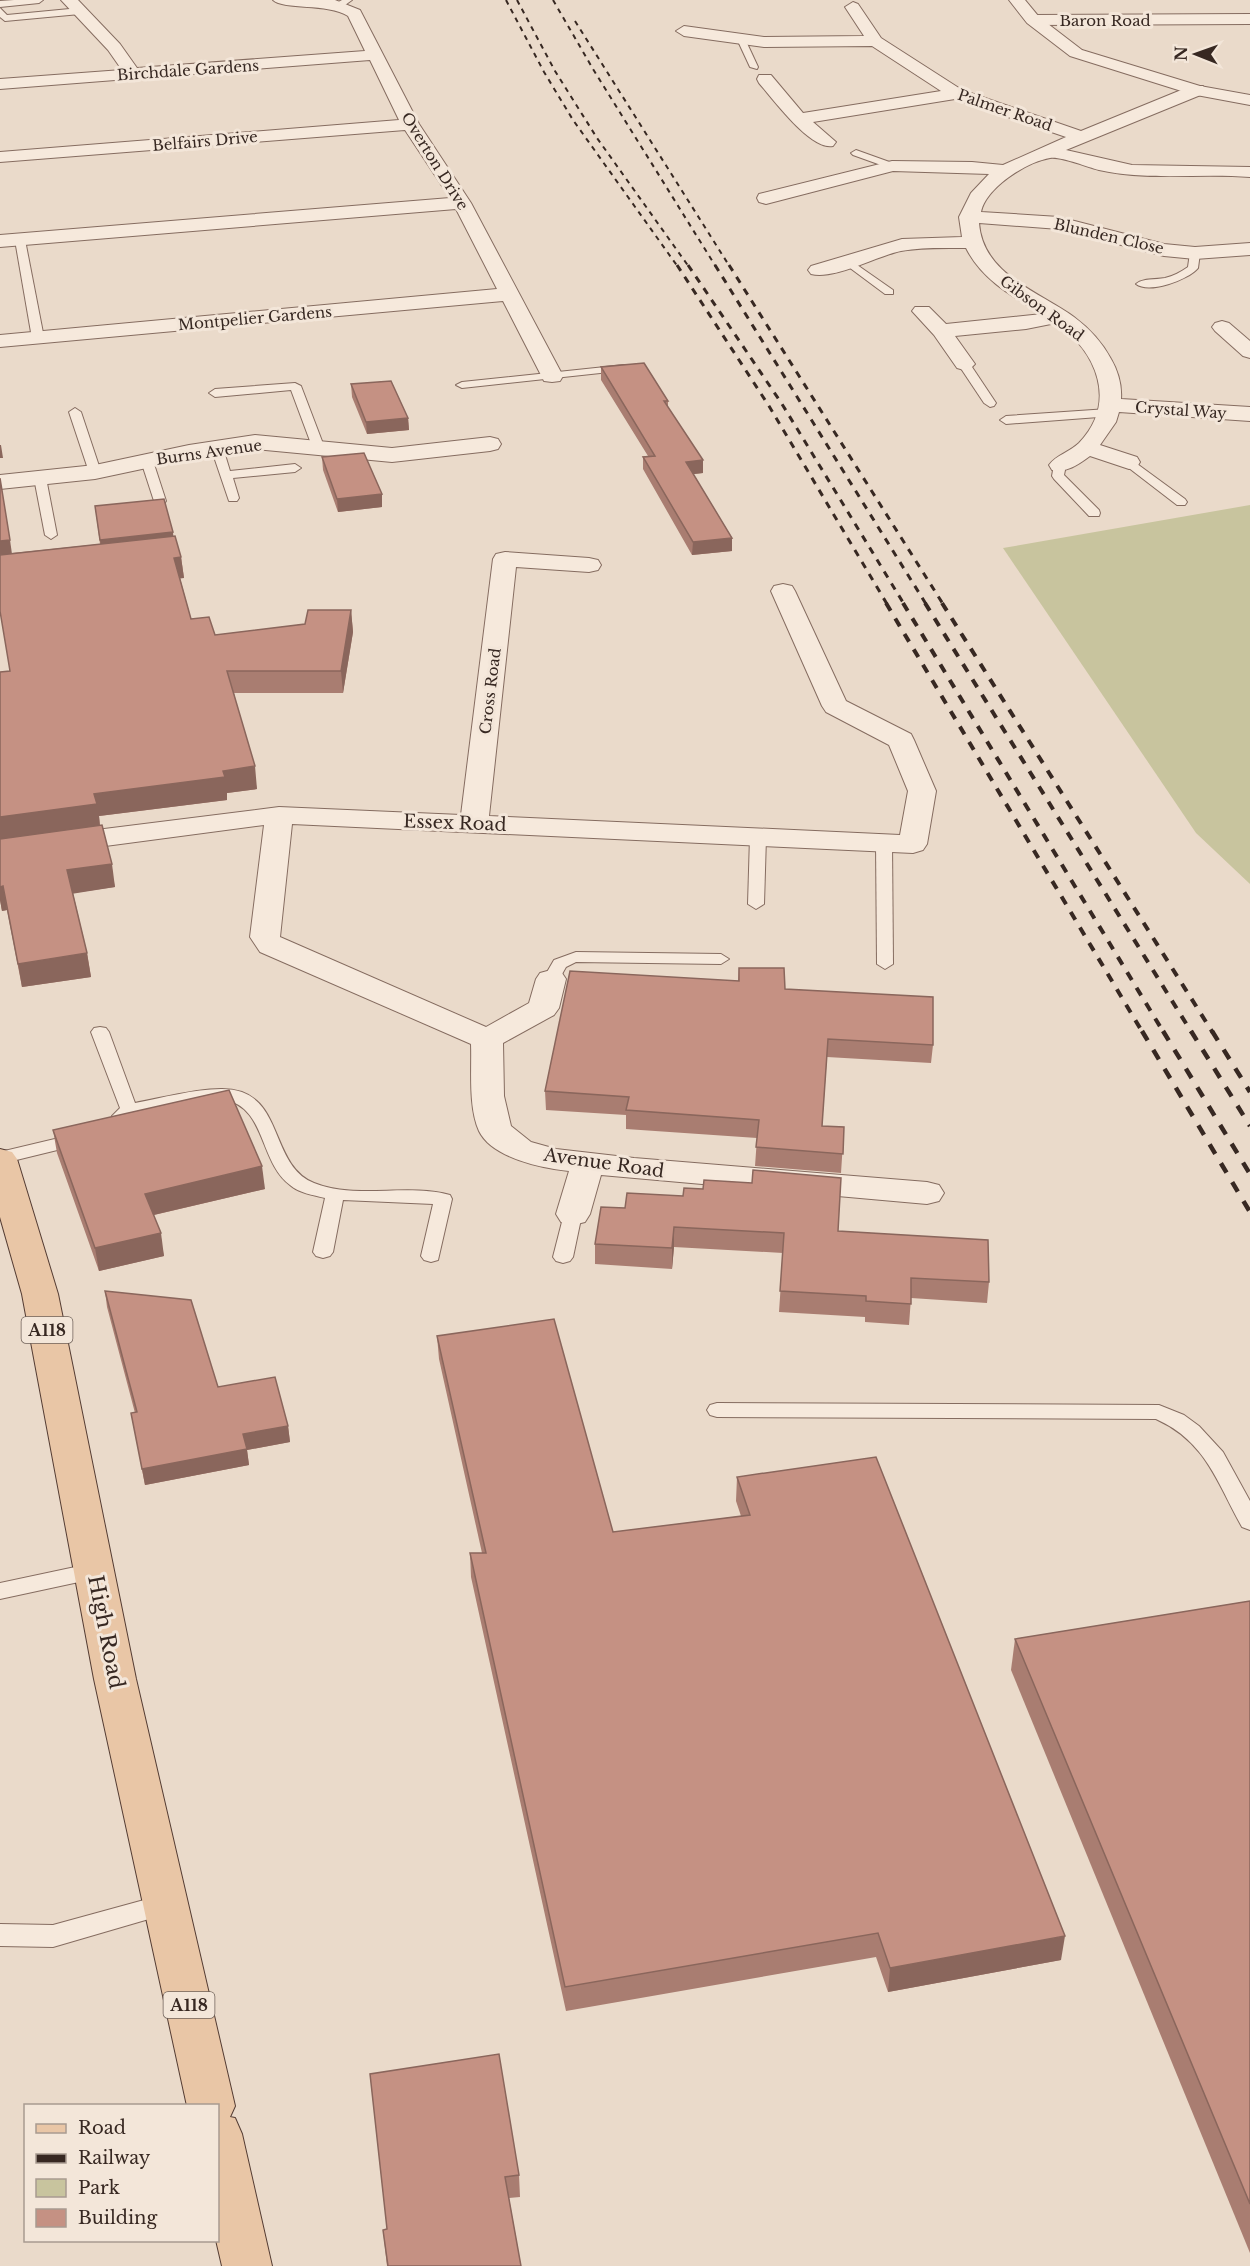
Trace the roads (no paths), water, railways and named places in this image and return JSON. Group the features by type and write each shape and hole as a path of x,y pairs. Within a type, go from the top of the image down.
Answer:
{"main road":[{"name":"High Road","path":"0,1159 6,1199 40,1294 115,1679 211,2104"},
{"path":"219,2139 247,2266"}],"street":[{"name":"Overton Drive","path":"281,0 343,3 354,13 410,124 462,203 552,376"},
{"path":"1017,0 1033,20 1076,53 1197,90 1250,100"},
{"path":"75,5 114,47 133,74"},
{"name":"Palmer Road","path":"853,7 875,41 956,94 1082,137"},
{"name":"Baron Road","path":"1033,20 1250,19"},
{"path":"684,31 764,42 875,41"},
{"name":"Birchdale Gardens","path":"0,84 375,56"},
{"path":"760,73 799,119 826,142"},
{"path":"969,217 975,199 987,185 1005,171 1197,90"},
{"path":"799,119 956,94"},
{"name":"Belfairs Drive","path":"0,157 410,124"},
{"path":"1049,151 1108,167 1144,171 1230,170 1250,172"},
{"path":"766,198 892,166 972,167 1005,171"},
{"path":"0,241 462,203"},
{"name":"Gibson Road","path":"969,217 972,242 982,259 997,276 1086,338 1103,363 1110,384 1110,409"},
{"name":"Blunden Close","path":"969,217 1059,223 1164,250 1195,252 1250,249"},
{"path":"818,270 850,263 875,252 904,245 972,242"},
{"name":"Montpelier Gardens","path":"0,341 509,294"},
{"path":"922,311 941,331 964,364"},
{"path":"941,331 1026,323 1058,317"},
{"path":"1222,327 1250,352"},
{"path":"1060,465 1086,448 1105,423 1110,409"},
{"name":"Crystal Way","path":"1110,409 1250,414"},
{"name":"Burns Avenue","path":"0,482 95,472 255,442 393,455 490,444"},
{"path":"1086,448 1129,462"},
{"name":"Cross Road","path":"474,823 505,559 588,565"},
{"name":"Essex Road","path":"0,851 279,815 913,844 922,791 901,740 836,706 783,591"},
{"path":"279,815 266,937 271,946 487,1040 543,1008 551,979"},
{"name":"Avenue Road","path":"487,1040 488,1096 495,1130 519,1149 554,1159 588,1163 927,1193"},
{"path":"573,1214 588,1163"}],"lane":[{"path":"0,4 39,0"},
{"path":"0,11 5,18 75,5"},
{"path":"741,39 760,73"},
{"path":"856,153 892,166"},
{"path":"20,240 38,338"},
{"path":"1141,284 1174,280 1184,275 1193,268 1195,252"},
{"path":"850,263 889,292"},
{"path":"964,364 990,403"},
{"path":"462,385 638,367"},
{"path":"214,393 295,386 319,448"},
{"path":"1006,420 1110,409"},
{"path":"75,412 95,472"},
{"path":"217,448 233,498"},
{"path":"147,461 160,501"},
{"path":"1129,462 1181,502"},
{"path":"1060,465 1058,476 1094,513"},
{"path":"225,475 295,468"},
{"path":"40,478 51,535"},
{"path":"756,904 758,837"},
{"path":"884,842 885,964"},
{"path":"551,979 559,963 565,958 721,959"},
{"path":"100,1032 129,1108"},
{"path":"0,1159 102,1132 129,1108 233,1093 243,1096 250,1102 261,1118 282,1164 297,1182 311,1189 335,1193 443,1198 431,1256"},
{"path":"323,1252 335,1193"},
{"path":"563,1257 573,1214"},
{"path":"717,1410 1159,1412 1179,1419 1209,1446 1250,1522"},
{"path":"0,1591 94,1571"},
{"path":"0,1935 53,1936 166,1904"}],"railway":[{"path":"506,0 544,72 573,120 678,267"},
{"path":"517,0 555,71 597,138 689,267"},
{"path":"553,0 593,69 716,267"},
{"path":"575,21 730,267"},
{"path":"677,265 769,406 887,604"},
{"path":"688,265 782,404 904,604"},
{"path":"715,265 926,604"},
{"path":"729,265 943,604"},
{"path":"886,603 1143,1033"},
{"path":"903,603 1164,1033"},
{"path":"925,603 1192,1033"},
{"path":"942,603 1213,1033"},
{"path":"1142,1031 1250,1212"},
{"path":"1163,1031 1250,1174"},
{"path":"1191,1031 1250,1126"},
{"path":"1212,1031 1250,1092"}]}
